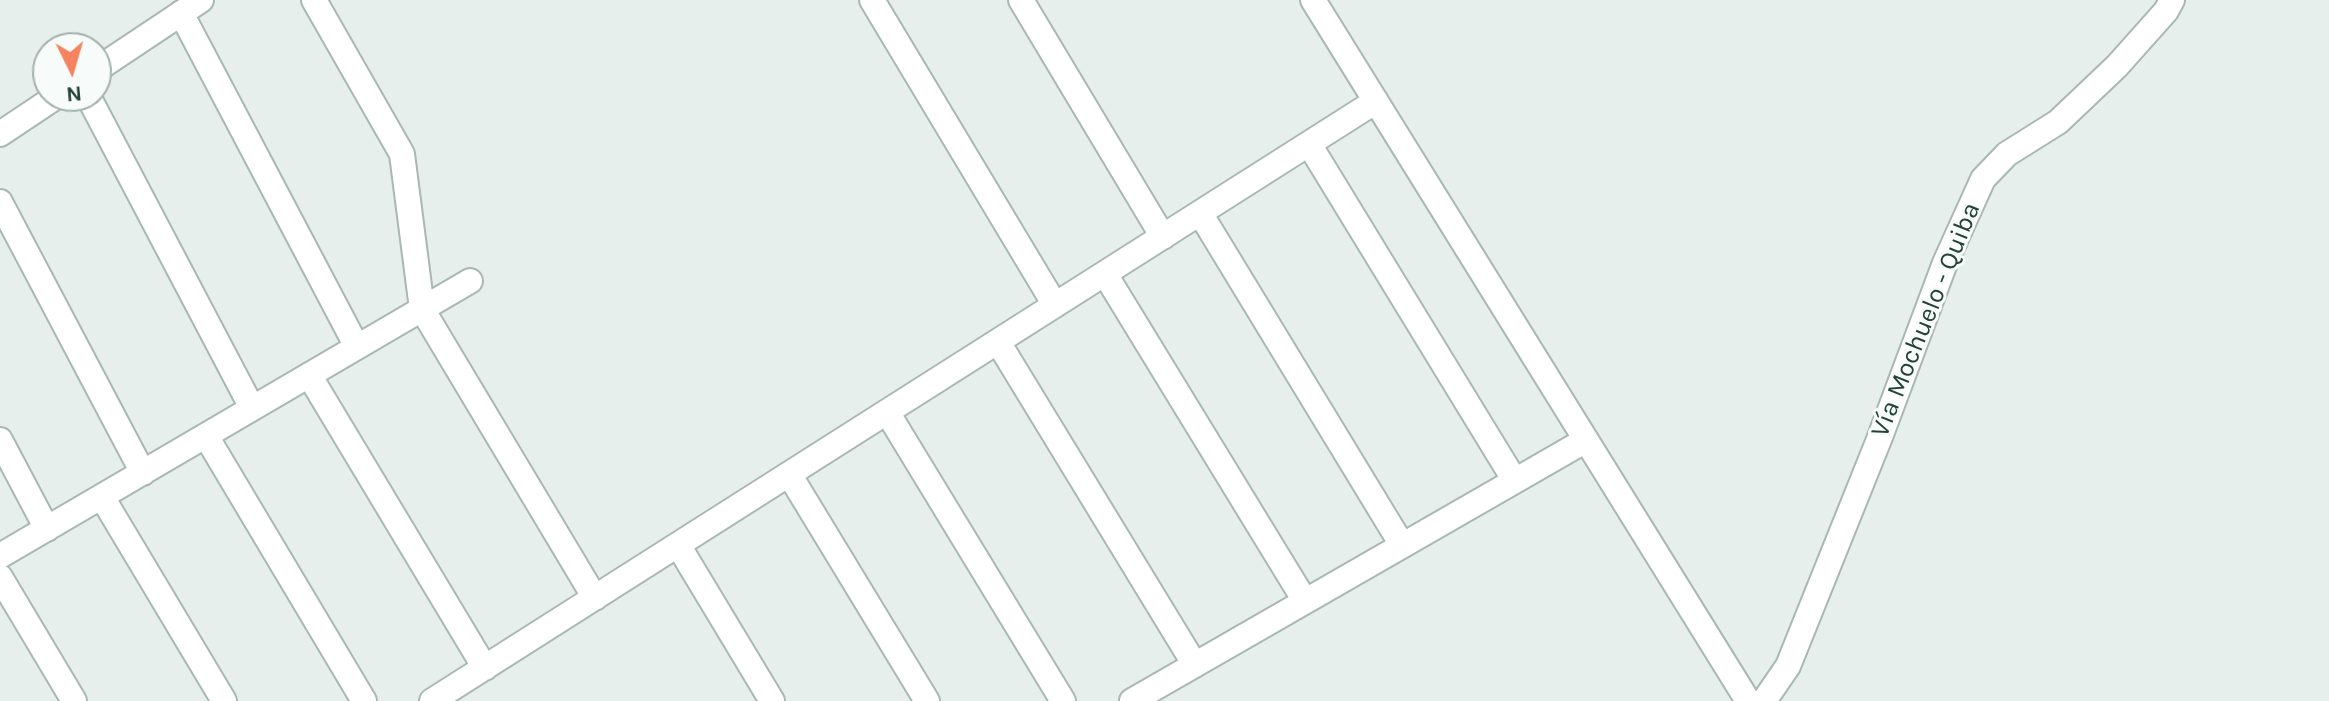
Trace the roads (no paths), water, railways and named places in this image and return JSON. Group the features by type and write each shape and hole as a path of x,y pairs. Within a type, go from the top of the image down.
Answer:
{"street":[{"path":"314,0 402,154 422,309 595,598"},
{"path":"872,0 1055,305"},
{"path":"1021,0 1163,237"},
{"path":"1313,0 1748,701"},
{"name":"Vía Mochuelo - Quiba","path":"1764,701 1788,666 1880,437 1945,263 1983,179 2007,154 2058,122 2117,66 2166,11 2172,0"},
{"path":"112,59 191,6 357,347"},
{"path":"432,701 1376,101"},
{"path":"0,134 33,112"},
{"path":"96,112 252,408"},
{"path":"1309,144 1515,481"},
{"path":"0,202 143,473"},
{"path":"1200,213 1402,545"},
{"path":"1105,274 1305,601"},
{"path":"0,556 470,281"},
{"path":"998,342 1195,665"},
{"path":"309,375 485,668"},
{"path":"887,412 1063,701"},
{"path":"206,436 364,701"},
{"path":"0,440 47,529"},
{"path":"1132,701 1586,440"},
{"path":"789,474 927,701"},
{"path":"102,497 224,701"},
{"path":"678,545 772,701"},
{"path":"0,577 74,701"}]}
